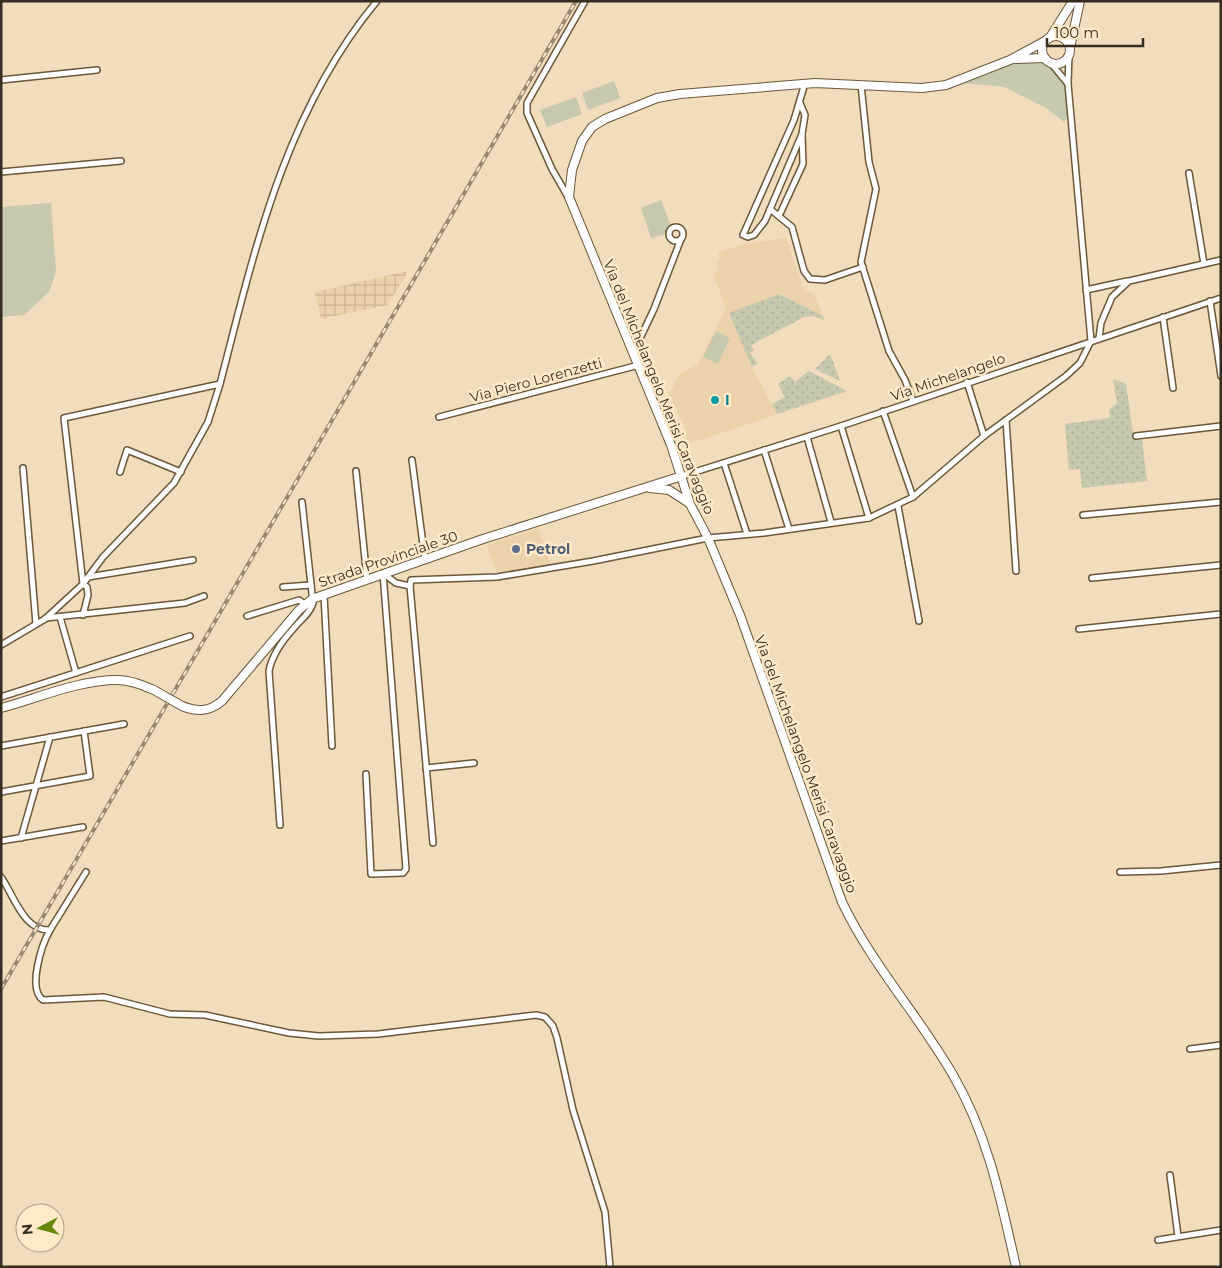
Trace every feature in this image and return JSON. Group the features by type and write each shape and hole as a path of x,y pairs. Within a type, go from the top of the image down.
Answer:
{"street":[{"path":"1,645 45,618 83,584 103,557 174,483 182,472 208,422 220,384 250,268 271,198 292,141 320,84 350,34 377,1"},
{"path":"569,197 552,168 527,113 527,103 585,1"},
{"path":"1068,84 1047,60 1042,47 1073,1"},
{"path":"433,843 411,580 497,577 593,561 708,538 869,518 914,497 984,436 1080,363 1091,341 1068,84 1070,51 1080,1"},
{"path":"1048,38 1063,38 1070,51"},
{"name":"Via del Michelangelo Merisi Caravaggio","path":"1016,1267 996,1182 976,1121 952,1074 862,941 842,902 753,651 708,538 690,504 682,476 634,351 569,197 572,170 582,141 592,127 604,119 657,98 680,94 716,94 804,84 922,88 946,84 1010,60 1048,38"},
{"path":"1047,60 1064,62 1070,51"},
{"name":"Via del Michelangelo Merisi Caravaggio","path":"1010,60 1047,60"},
{"path":"1,80 97,70"},
{"path":"802,134 760,230 748,237 743,235 794,120 804,84"},
{"path":"861,85 869,162 876,189 861,262 890,351 905,380 913,401"},
{"path":"779,216 803,164 802,134 805,116 800,104"},
{"path":"1,172 122,162"},
{"path":"1189,173 1204,264"},
{"path":"770,209 792,226 804,271 810,278 825,280 863,267"},
{"path":"634,351 654,309 681,239"},
{"path":"1086,290 1221,260"},
{"path":"1099,338 1101,323 1112,297 1130,280"},
{"name":"Via Michelangelo","path":"682,476 841,426 1221,298"},
{"path":"1210,301 1221,376"},
{"path":"1163,317 1173,388"},
{"name":"Via Piero Lorenzetti","path":"439,417 639,365"},
{"path":"967,382 984,436"},
{"path":"83,615 88,595 87,587 83,584 64,418 220,384"},
{"path":"883,411 914,497"},
{"path":"1006,420 1016,571"},
{"path":"841,426 869,518"},
{"path":"1136,436 1221,426"},
{"path":"807,437 831,522"},
{"path":"120,472 127,450 182,472"},
{"path":"764,450 789,529"},
{"path":"412,460 425,560"},
{"path":"724,462 747,534"},
{"path":"22,468 36,624"},
{"path":"356,471 367,579"},
{"name":"Strada Provinciale 30","path":"1,708 98,682 118,680 136,683 154,690 182,706 203,710 216,707 309,602 383,573 682,476"},
{"path":"646,488 669,490 678,493 690,504"},
{"path":"280,825 269,671 272,658 286,637 310,611 311,585 302,502"},
{"path":"1083,515 1221,502"},
{"path":"898,506 919,620"},
{"path":"88,577 193,560"},
{"path":"1092,578 1221,565"},
{"path":"383,573 396,583 410,586"},
{"path":"366,774 371,874 403,873 406,869 383,573"},
{"path":"283,587 311,585"},
{"path":"324,595 332,746"},
{"path":"45,618 185,603 204,596"},
{"path":"247,616 300,600 309,602"},
{"path":"1079,629 1221,614"},
{"path":"60,617 71,645 76,673"},
{"path":"1,697 190,636"},
{"path":"1,746 124,724"},
{"path":"1,792 90,776 84,731"},
{"path":"21,838 50,737"},
{"path":"426,768 474,763"},
{"path":"1,841 83,827"},
{"path":"1120,872 1161,871 1221,865"},
{"path":"86,872 50,930 36,974 36,992 43,1000 104,997 170,1014 204,1015 289,1033 319,1036 378,1034 536,1015 545,1017 553,1026 557,1038 573,1110 605,1212 610,1267"},
{"path":"1,878 22,914 43,930 50,930"},
{"path":"1190,1049 1221,1045"},
{"path":"1170,1175 1178,1236"},
{"path":"1158,1240 1221,1230"}],"shaded area":[{"path":"786,238 804,290 814,294 823,316 779,294 729,314 754,371 777,414 688,444 685,437 687,432 669,394 680,373 698,365 726,307 714,277 719,266 717,263 720,259 718,253 744,244"},
{"path":"408,271 388,305 321,319 315,292"},
{"path":"538,528 551,566 497,574 487,545"}],"green space":[{"path":"1041,61 1047,64 1065,85 1068,117 1064,122 1046,108 1004,87 963,83 1010,63"},
{"path":"614,81 620,98 588,110 582,93"},
{"path":"576,97 582,114 547,127 540,110"},
{"path":"661,200 671,226 666,234 651,238 641,208"},
{"path":"51,203 56,272 49,292 24,315 1,317 1,207"},
{"path":"779,294 823,316 824,320 814,316 804,317 751,345 754,350 750,353 758,364 752,367 729,313"},
{"path":"716,331 730,338 718,364 703,357"},
{"path":"830,354 840,381 815,369"},
{"path":"809,371 847,391 777,414 772,404 785,397 778,384 790,376 795,382"},
{"path":"1113,379 1126,384 1134,440 1142,440 1147,481 1082,488 1080,469 1069,470 1065,424 1110,418 1109,410 1117,403"}],"railway":[{"path":"1,989 576,1"}],"place":[{"name":"I","path":"715,400"},
{"name":"Petrol","path":"516,549"}]}
